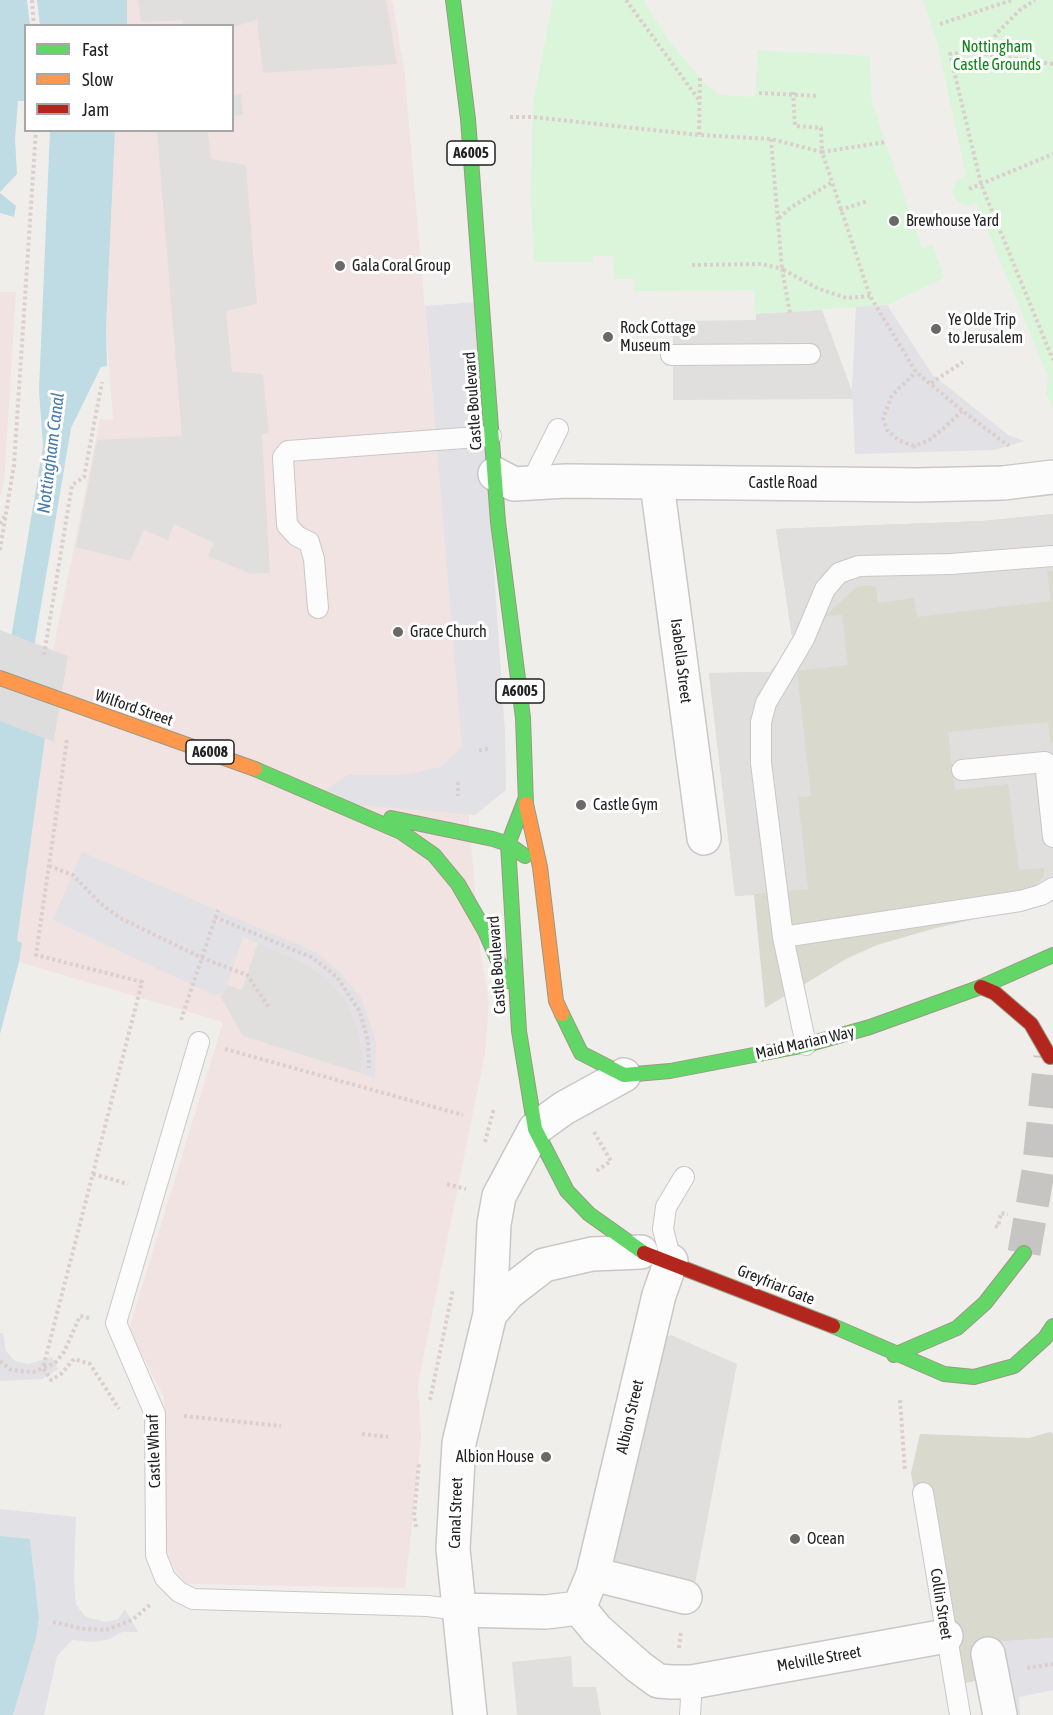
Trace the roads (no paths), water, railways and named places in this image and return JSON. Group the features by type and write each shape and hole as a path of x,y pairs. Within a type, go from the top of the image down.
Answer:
{"main road":[{"path":"454,5 472,0"},
{"name":"Castle Boulevard","path":"454,5 468,119 491,436 509,484 524,718 525,800 540,867 556,1001 581,1053 624,1075"},
{"name":"Wilford Street","path":"0,678 273,775 357,810 401,832 434,855 458,884 485,931 515,999"},
{"name":"Castle Boulevard","path":"525,800 508,844 515,999 535,1129"},
{"name":"Wilford Street","path":"357,810 508,844 540,867"},
{"name":"Maid Marian Way","path":"624,1075 670,1071 807,1045 870,1027 981,987 1053,955"},
{"path":"981,987 995,993 1030,1024 1050,1057"},
{"name":"Greyfriar Gate","path":"535,1129 567,1191 589,1214 656,1257 813,1317 894,1355 944,1374 974,1377 1014,1366 1045,1338 1053,1326"},
{"path":"894,1355 957,1328 985,1303 1024,1253"}],"street":[{"name":"Castle Road","path":"509,484 917,485 1003,483 1053,477"},
{"name":"Isabella Street","path":"657,484 704,838"},
{"name":"Maid Marian Way","path":"535,1129 564,1108 624,1075"},
{"name":"Canal Street","path":"470,1715 453,1549 459,1443 490,1314 494,1224 499,1196 535,1129"},
{"name":"Canal Street","path":"490,1314 508,1293 544,1265 592,1254 656,1257"},
{"name":"Albion Street","path":"579,1608 593,1574 659,1295 656,1257"},
{"path":"593,1574 685,1597"},
{"path":"458,1610 546,1612 579,1608"},
{"name":"Melville Street","path":"579,1608 597,1630 658,1681 692,1682 946,1636"},
{"path":"988,1654 1000,1715"}],"lane":[{"path":"671,355 810,354"},
{"path":"509,484 558,429"},
{"path":"318,608 314,559 309,543 297,536 287,525 283,457 288,451 491,436"},
{"path":"807,1045 783,937 761,763 761,722 766,703 804,639 825,589 839,573 859,567 951,564 1053,556"},
{"path":"962,770 1045,762 1053,837"},
{"path":"783,937 1020,901 1041,895 1053,888"},
{"name":"Castle Wharf","path":"199,1042 116,1323 155,1414 156,1555 165,1578 173,1587 193,1599 428,1606 458,1610"},
{"path":"656,1257 666,1206 684,1177"},
{"name":"Collin Street","path":"923,1493 960,1715"},
{"path":"690,1715 692,1682"}],"water":[{"path":"0,0 27,0 30,24 24,24 24,101 18,101 15,139 17,174 0,192"},
{"path":"37,0 127,0 127,24 40,24"},
{"name":"Nottingham Canal","path":"50,132 115,132 106,327 107,366 101,367 71,428 35,641 29,732 45,738 17,941 22,943 0,1034 0,679 12,632 43,447 39,390"},
{"path":"0,193 16,206 14,217 0,213"},
{"path":"0,1536 30,1539 39,1619 36,1638 13,1715 0,1715"}],"tunnel":[{"path":"1024,1253 1038,1172 1050,1057"}],"place":[{"name":"Brewhouse Yard","path":"894,221"},
{"name":"Gala Coral Group","path":"340,266"},
{"name":"Ye Olde Trip to Jerusalem","path":"936,329"},
{"name":"Rock Cottage Museum","path":"608,337"},
{"name":"Grace Church","path":"398,632"},
{"name":"Castle Gym","path":"581,805"},
{"name":"Albion House","path":"546,1457"},
{"name":"Ocean","path":"795,1539"}],"park label":[{"name":"Nottingham Castle Grounds","path":"997,56"}]}
